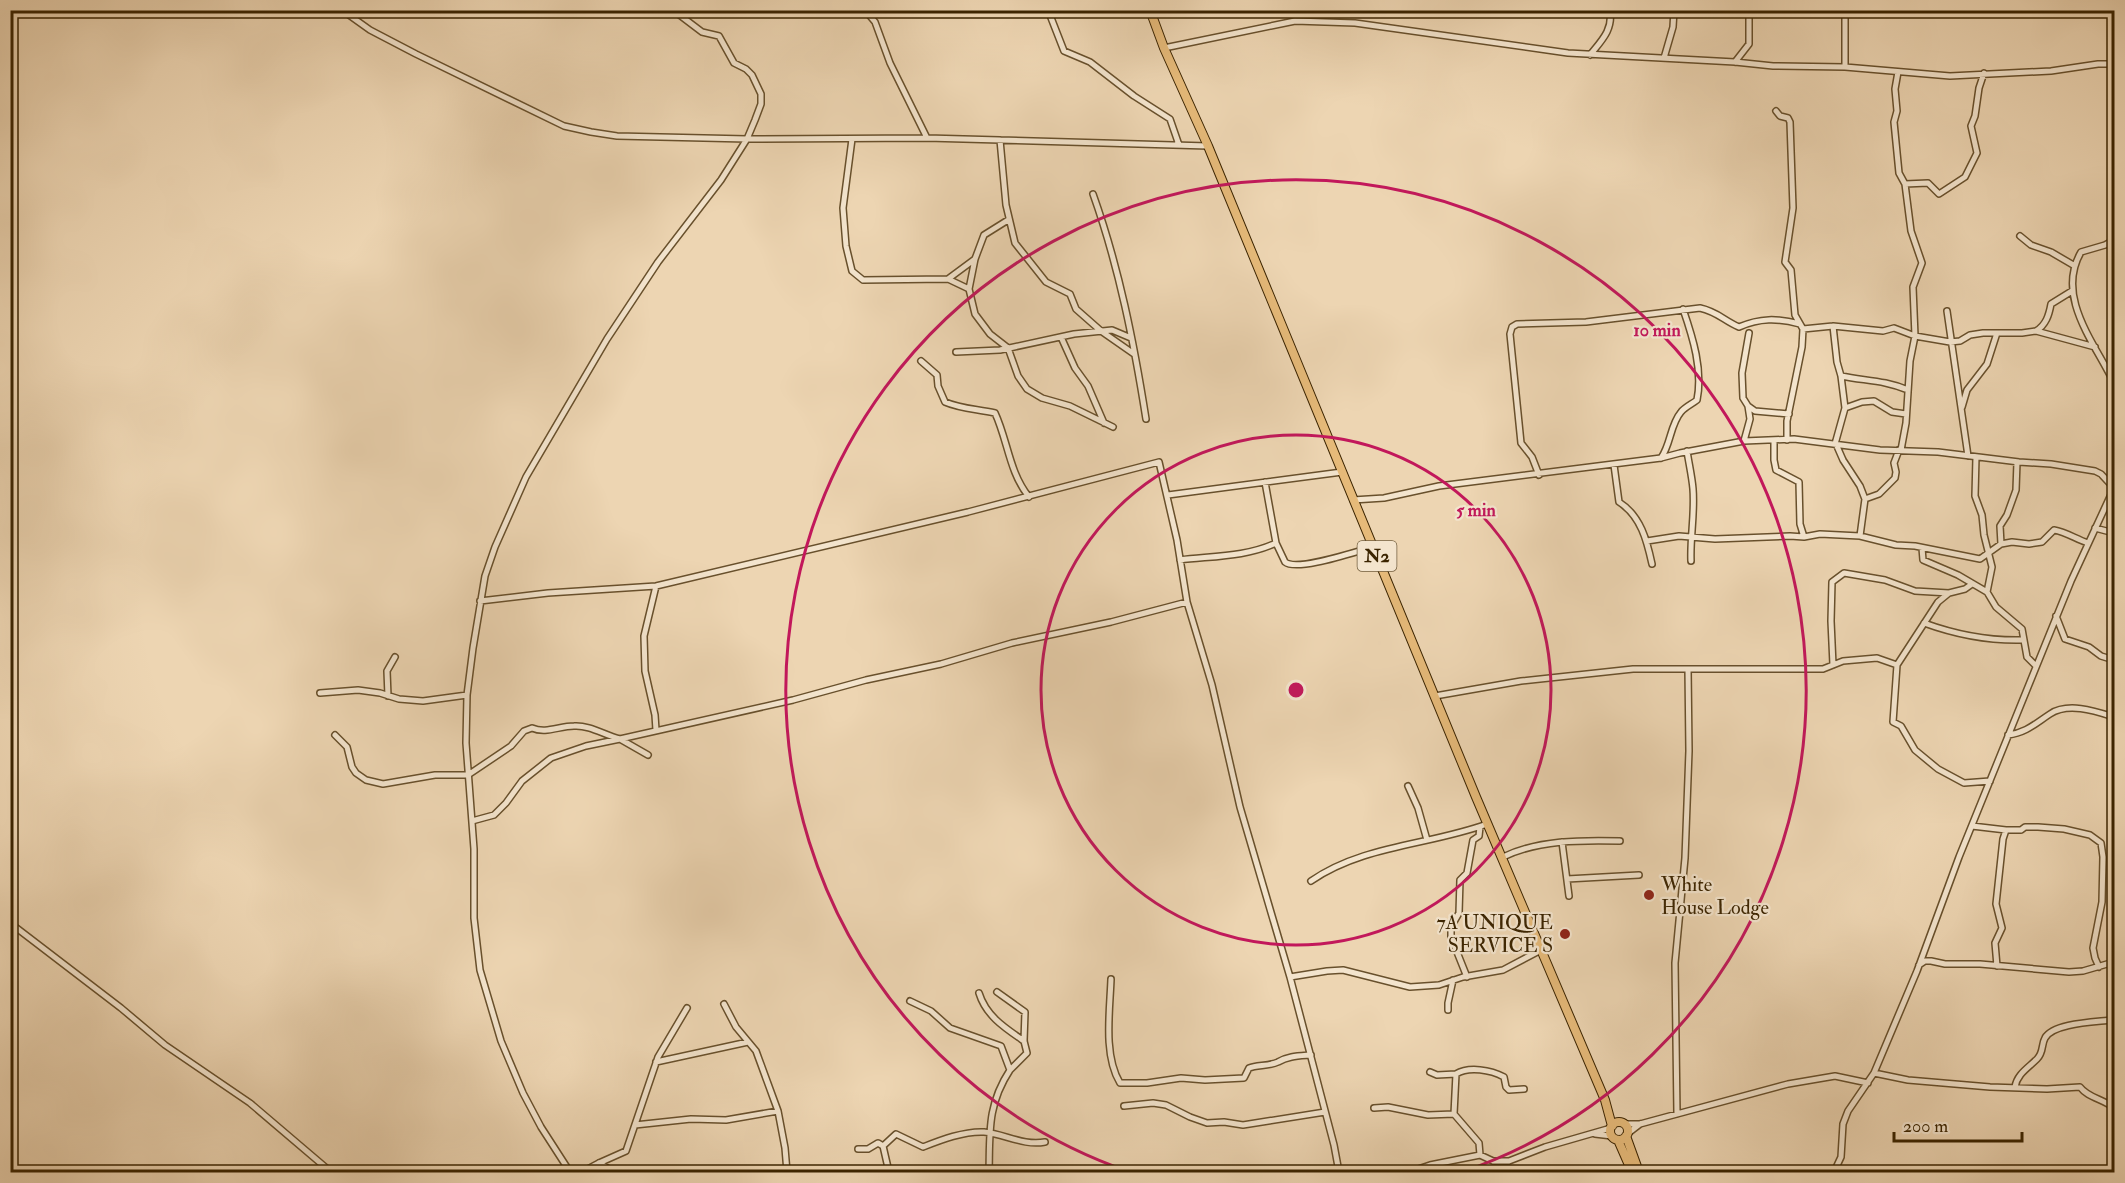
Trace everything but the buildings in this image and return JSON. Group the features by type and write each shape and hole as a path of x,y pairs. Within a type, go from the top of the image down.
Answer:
{"highway":[{"name":"N2","path":"1150,10 1435,696 1484,826 1503,857 1605,1100 1639,1173"},
{"name":"N2","path":"1619,1131 1632,1173"}],"street":[{"path":"342,10 370,30 416,54 564,126 591,132 617,136 747,139 927,138 1208,146"},
{"path":"570,1173 523,1093 501,1041 485,990 475,937 467,695 484,576 531,467 607,339 657,262 721,180 747,139 760,104 761,94 752,75 734,63 719,36 702,32 673,10"},
{"path":"866,10 875,22 890,63 927,138"},
{"path":"1048,10 1064,51 1090,62 1134,96 1170,119 1179,145"},
{"path":"1590,55 1607,34 1611,21 1610,10"},
{"path":"1664,58 1673,27 1674,10"},
{"path":"1735,62 1749,44 1749,10"},
{"path":"1845,10 1845,66"},
{"path":"1164,48 1294,21 1355,23 1590,55 1773,66 1845,66 1950,76 2115,64"},
{"path":"1865,499 1879,494 1895,478 1894,463 1900,450 1906,414 1915,336 1913,287 1922,263 1911,231 1905,184 1899,173 1894,122 1898,111 1895,89 1898,72"},
{"path":"1905,184 1928,183 1938,194 1965,177 1977,153 1971,126 1984,73"},
{"path":"1776,111 1780,116 1788,118 1790,122 1793,207 1785,262 1791,270 1795,315 1801,327 1802,347 1794,377 1787,440"},
{"path":"852,139 843,208 846,246 852,271 863,280 948,279 969,289"},
{"path":"1000,140 1008,220 1015,243 1046,282 1070,294 1076,309 1101,331 1134,354"},
{"path":"1094,194 1109,236 1146,419"},
{"path":"1008,220 984,235 975,259 969,289 975,314 990,334 1008,348 1018,376 1027,389 1042,398 1070,406 1113,427"},
{"path":"2020,236 2031,245 2051,252 2075,266"},
{"path":"2115,240 2080,252 2075,266 2072,291 2077,311 2115,383"},
{"path":"948,279 975,259"},
{"path":"1539,475 1532,457 1521,442 1510,334 1512,327 1517,324 1586,322 1700,308 1714,311 1739,327 1757,320 1789,321 1801,327 1833,326 1883,331 1894,328 1915,336 1950,342 1960,341 1970,335 2036,331 2043,327 2051,304 2072,291"},
{"path":"1662,458 1668,448 1673,427 1681,411 1697,400 1700,383 1692,339 1683,309"},
{"path":"1947,311 1968,456"},
{"path":"1833,326 1845,408 1835,444 1860,486 1865,499 1860,536"},
{"path":"956,352 1008,348 1061,337 1112,330 1131,338"},
{"path":"2036,331 2095,347"},
{"path":"1749,333 1742,373 1743,398 1755,411 1789,414"},
{"path":"1961,409 1967,390 1987,364 1997,333"},
{"path":"1061,337 1075,368 1088,386 1104,423"},
{"path":"921,361 937,375 938,386 945,402 956,407 995,413 1018,483 1029,497"},
{"path":"1841,376 1860,380 1876,380 1908,390"},
{"path":"1845,408 1862,402 1874,401 1892,412 1906,414"},
{"path":"1744,441 1750,419 1748,406"},
{"path":"1353,500 1384,498 1439,486 1662,458 1744,441 1774,440 2051,464 2095,471 2101,474 2114,490 2056,616 1972,826 1920,965 1874,1073 1845,1118 1841,1157 1833,1172"},
{"path":"1774,440 1776,470 1799,482 1800,524 1804,537"},
{"path":"1687,452 1693,490 1691,561"},
{"path":"1976,457 1975,496 1982,515 1992,567 1987,592"},
{"path":"480,601 548,592 656,586 1029,497 1159,462 1168,495 1187,602 1212,685 1240,807 1311,1055 1339,1173"},
{"path":"2001,544 2000,526 2007,515 2016,490 2017,462"},
{"path":"1614,465 1619,502 1630,509 1647,541 1652,564"},
{"path":"1168,495 1342,472"},
{"path":"1264,482 1276,543 1289,566 1330,559 1373,547"},
{"path":"2096,528 2115,533"},
{"path":"1647,541 1679,536 1715,539 1804,537 1820,534 1860,536 1896,545 1980,559 2001,544 2042,542 2054,530 2088,543"},
{"path":"1180,560 1247,552 1263,549 1276,543"},
{"path":"1922,548 1923,560 1958,574 1987,592 1996,607 2022,629 2026,657 2036,666"},
{"path":"1833,665 1831,641 1833,582 1844,573 1886,580 1915,591 1949,593 1965,589 1972,584"},
{"path":"656,586 644,636 645,671 656,730"},
{"path":"1949,593 1938,602 1897,665 1893,722 1901,726 1915,750 1938,770 1964,783 1990,781"},
{"path":"472,821 494,814 506,803 522,781 551,758 586,746 793,700 1187,602"},
{"path":"2056,616 2065,639 2090,647 2101,657 2115,660"},
{"path":"1924,623 1970,637 2023,640"},
{"path":"388,696 387,671 395,657"},
{"path":"1435,696 1521,681 1633,669 1823,669 1843,661 1877,658 1897,665"},
{"path":"1677,1114 1675,963 1685,848 1689,751 1689,669"},
{"path":"320,693 358,690 399,699 423,701 467,695"},
{"path":"2008,735 2019,734 2033,727 2051,713 2068,707 2115,717"},
{"path":"335,735 347,747 351,766 366,780 383,784 435,775 468,775 511,746 524,731 532,728 538,730 574,726 591,728 604,735 620,739 648,754"},
{"path":"1408,786 1418,808 1427,840"},
{"path":"1311,881 1322,873 1359,858 1484,826"},
{"path":"1467,977 1451,937 1451,927 1459,913 1460,880 1467,873 1473,840 1479,836 1484,826"},
{"path":"1972,826 2006,830 2021,830 2025,827 2038,826 2064,829 2090,835 2101,843 2102,902 2093,948 2100,967"},
{"path":"1997,966 1995,943 2002,928 1996,904 2006,830"},
{"path":"1503,857 1514,852 1576,840 1620,841"},
{"path":"1562,842 1569,896"},
{"path":"1567,879 1639,875"},
{"path":"10,923 121,1008 165,1045 250,1103 331,1173"},
{"path":"1290,977 1343,970 1410,987 1439,985 1503,970 1541,950"},
{"path":"1920,965 1925,961 1931,961 1945,964 2083,972 2100,967 2105,963 2115,962"},
{"path":"1111,979 1109,1035 1115,1076 1120,1083 1147,1083 1181,1078 1204,1080 1244,1078 1249,1068 1277,1062 1283,1057 1311,1055"},
{"path":"1448,1010 1453,980"},
{"path":"989,1173 990,1118 999,1087 1010,1070 1027,1053 1024,1041 1025,1011 997,992"},
{"path":"979,993 981,1002 996,1022 1024,1041"},
{"path":"910,1001 931,1011 950,1028 1001,1046 1010,1070"},
{"path":"724,1004 735,1027 756,1051 778,1111 787,1173"},
{"path":"582,1173 599,1162 626,1151 656,1062 687,1008"},
{"path":"2015,1087 2016,1078 2040,1056 2043,1051 2044,1038 2051,1031 2062,1027 2115,1021"},
{"path":"656,1062 748,1042"},
{"path":"1430,1072 1437,1075 1456,1074 1465,1070 1488,1071 1504,1077 1509,1090 1524,1089"},
{"path":"1874,1073 1908,1080 2047,1089 2080,1088 2084,1094 2106,1101 2115,1108"},
{"path":"1456,1074 1454,1114 1479,1143 1480,1155"},
{"path":"1409,1173 1430,1165 1480,1155 1493,1161 1509,1161 1545,1147 1594,1134 1619,1131 1757,1092 1818,1078 1835,1076 1868,1083"},
{"path":"1124,1106 1153,1103 1166,1105 1190,1118 1207,1123 1224,1122 1244,1125 1325,1112"},
{"path":"1374,1108 1388,1107 1428,1114 1454,1114"},
{"path":"635,1125 691,1119 726,1120 778,1111"},
{"path":"1619,1131 1640,1124"},
{"path":"883,1146 896,1134 923,1147 947,1138 983,1132 1032,1144 1045,1142"},
{"path":"858,1149 868,1149 878,1143 883,1146 889,1173"},
{"path":"2111,1173 2111,1162 2115,1153"},
{"path":"599,1162 614,1173"}],"place":[{"name":"White House Lodge","path":"1649,895"},
{"name":"7A UNIQUE SERVICE S","path":"1565,934"}]}
